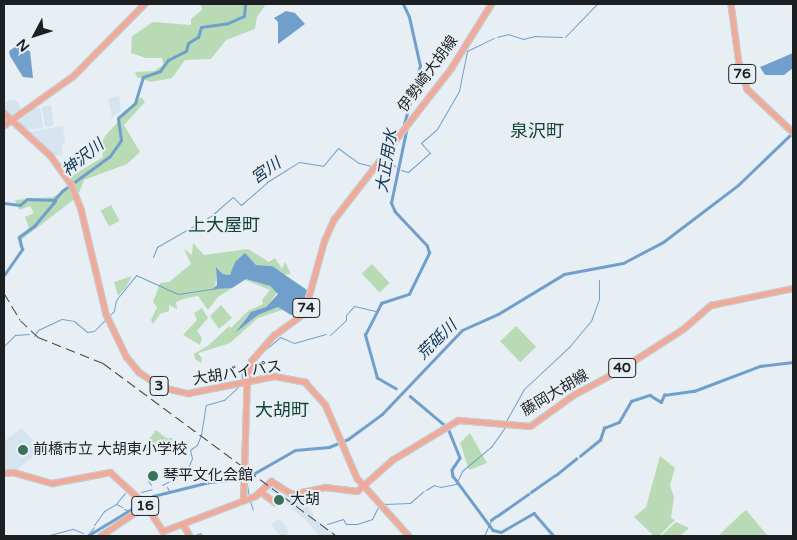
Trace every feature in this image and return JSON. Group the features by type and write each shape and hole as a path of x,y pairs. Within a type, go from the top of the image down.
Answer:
{"main road":[{"path":"4,125 74,75 144,4"},
{"name":"伊勢崎大胡線","path":"247,499 244,473 249,365 256,353 305,311 332,223 453,65 491,4"},
{"name":"76","path":"731,4 739,64 747,89 793,132"},
{"name":"大胡バイパス","path":"4,113 50,155 72,185 81,209 107,316 133,365 160,387 195,394 280,376 305,382 322,398 342,447 363,486 409,536"},
{"name":"藤岡大胡線","path":"363,486 392,460 447,426 466,419 513,427 530,426 573,395 678,332 712,305 793,288"},
{"path":"4,473 11,472 52,483 110,472 145,505"},
{"path":"190,536 183,524 247,499 261,492 271,481 292,494 325,487 354,492 363,486"},
{"path":"261,492 275,502"},
{"name":"16","path":"100,536 145,505 163,532 183,524"}],"shaded area":[{"path":"119,96 121,111 112,117 108,98"},
{"path":"12,100 20,108 12,116 4,108"},
{"path":"51,105 54,126 45,127 42,106"},
{"path":"40,108 43,128 26,130 18,122 34,109"},
{"path":"63,126 65,143 62,144 62,155 54,156 29,132"},
{"name":"前橋市立 大胡東小学校","path":"22,428 42,450 16,470 4,472 4,441"},
{"path":"271,484 292,497 304,494 308,508 313,508 308,510 313,512 314,518 338,536 318,535 306,520 266,488"},
{"path":"280,519 289,532 285,536 280,536 271,524"}],"green space":[{"path":"266,4 257,17 255,29 226,40 211,59 185,60 172,78 151,82 137,77 135,72 154,71 163,65 162,58 146,58 131,53 132,36 153,22 191,25 191,19 202,10 201,5"},
{"path":"141,97 145,102 124,125 140,152 127,164 84,180 79,193 74,185 71,188 76,198 21,240 20,249 17,237 29,228 25,217 34,213 30,206 19,210 15,200 53,197 71,186 74,183 70,177 103,157 101,144 105,136"},
{"path":"111,205 120,221 109,227 101,211"},
{"path":"193,243 204,255 248,249 269,262 275,258 282,269 285,262 291,274 282,275 272,266 256,265 245,254 230,275 223,274 217,267 215,288 232,288 246,279 264,283 278,292 266,307 248,315 237,331 258,315 278,307 285,309 258,318 230,343 198,353 202,358 201,363 195,359 194,354 209,345 229,326 231,328 248,311 263,304 262,300 270,290 245,280 218,297 208,310 198,296 183,299 176,302 177,309 169,305 169,311 160,314 153,324 151,320 157,307 153,302 160,283 169,282 191,264 184,249 192,255"},
{"path":"372,264 390,283 379,293 362,274"},
{"path":"132,276 126,287 118,296 114,282"},
{"path":"221,305 232,318 219,329 210,316"},
{"path":"202,308 208,318 197,331 202,338 200,345 183,335 197,320 194,313"},
{"path":"516,326 536,347 520,362 500,341"},
{"path":"156,430 166,438 172,438 173,443 161,448 160,443 152,449 147,442"},
{"path":"470,433 487,463 469,470 460,443"},
{"path":"660,456 675,468 670,485 674,497 671,518 675,520 659,536 654,536 634,517 646,507"},
{"path":"746,510 768,536 718,536 740,515"},
{"path":"676,522 689,528 680,536 661,536"}],"water":[{"path":"286,11 295,13 305,24 278,44 278,22 274,18"},
{"path":"15,47 30,51 33,78 23,77 10,56 9,51"},
{"path":"793,53 793,68 784,75 765,75 760,67"},
{"path":"245,253 256,265 272,266 307,290 300,315 291,315 278,307 258,315 235,333 251,312 266,307 278,294 270,286 246,279 232,288 213,289 217,285 216,267 223,274 230,275 235,262"}],"waterway":[{"name":"神沢川","path":"4,203 20,205 27,199 54,200 62,191 110,156 121,140 118,118 135,103 143,77 160,71 168,60 186,51 188,43 198,37 201,27 228,23 244,16 245,4"},
{"name":"大正用水","path":"396,389 377,378 365,335 381,303 409,294 429,253 427,246 395,212 391,203 406,131 404,124 420,66 409,17 403,4"},
{"name":"宮川","path":"565,37 597,4"},
{"name":"宮川","path":"497,37 508,34 523,39 534,36 562,37"},
{"name":"宮川","path":"401,170 408,172 430,153 421,143 437,129 459,91 467,51 494,38"},
{"name":"荒砥川","path":"87,536 153,496 209,482 246,478 295,450 329,447 348,439 382,414 462,330 498,314 564,274 623,263 663,242 738,185 793,132"},
{"name":"宮川","path":"153,257 157,247 211,216 233,197 241,205 267,182 299,162 323,166 338,148 359,163 372,166 382,154 395,166"},
{"path":"4,275 22,249 19,237 34,226 55,201"},
{"path":"34,336 38,330 62,319 74,321 87,332 94,331 114,311 116,300 136,275 178,294 218,288"},
{"path":"505,423 524,389 569,347 591,321 599,299 599,280"},
{"path":"330,335 346,320 346,315 354,306 376,311"},
{"path":"4,346 15,335 29,334"},
{"path":"260,354 280,337 294,343 326,334"},
{"path":"580,456 600,440 604,428 619,422 631,401 650,395 661,402 664,395 694,391 760,366 793,362"},
{"path":"242,380 241,369 247,365"},
{"path":"201,435 206,405 224,400 238,387"},
{"name":"大正用水","path":"410,396 448,428 460,458 452,470 453,476 493,530 501,532 534,513 554,536"},
{"path":"426,490 434,485 440,487 456,484 462,471 491,447 505,427"},
{"path":"176,478 186,473 192,458 190,450 197,445 200,437"},
{"path":"556,475 576,459"},
{"path":"531,492 554,476"},
{"path":"246,478 249,497"},
{"path":"162,485 174,479"},
{"path":"148,481 151,485"},
{"name":"荒砥川","path":"167,487 169,491"},
{"path":"141,492 152,489"},
{"path":"384,504 410,503 424,491"},
{"path":"116,504 125,493"},
{"path":"497,516 528,494"},
{"path":"250,501 253,510"},
{"path":"94,525 104,511 116,504 122,507"},
{"path":"327,524 343,519 346,524 357,524 372,519 378,507"},
{"name":"荒砥川","path":"124,509 129,511"},
{"path":"491,520 495,517"},
{"name":"大正用水","path":"484,536 491,520"},
{"name":"荒砥川","path":"87,536 94,527"},
{"path":"46,536 73,529 83,533"},
{"path":"193,536 200,533 203,536"}],"railway":[{"path":"4,293 20,320 38,337 103,363 337,536"}],"place":[{"name":"前橋市立 大胡東小学校","path":"23,450"},
{"name":"琴平文化会館","path":"153,476"},
{"name":"大胡","path":"279,500"}],"district":[{"name":"泉沢町","path":"537,131"},
{"name":"上大屋町","path":"224,225"},
{"name":"大胡町","path":"282,410"}]}
